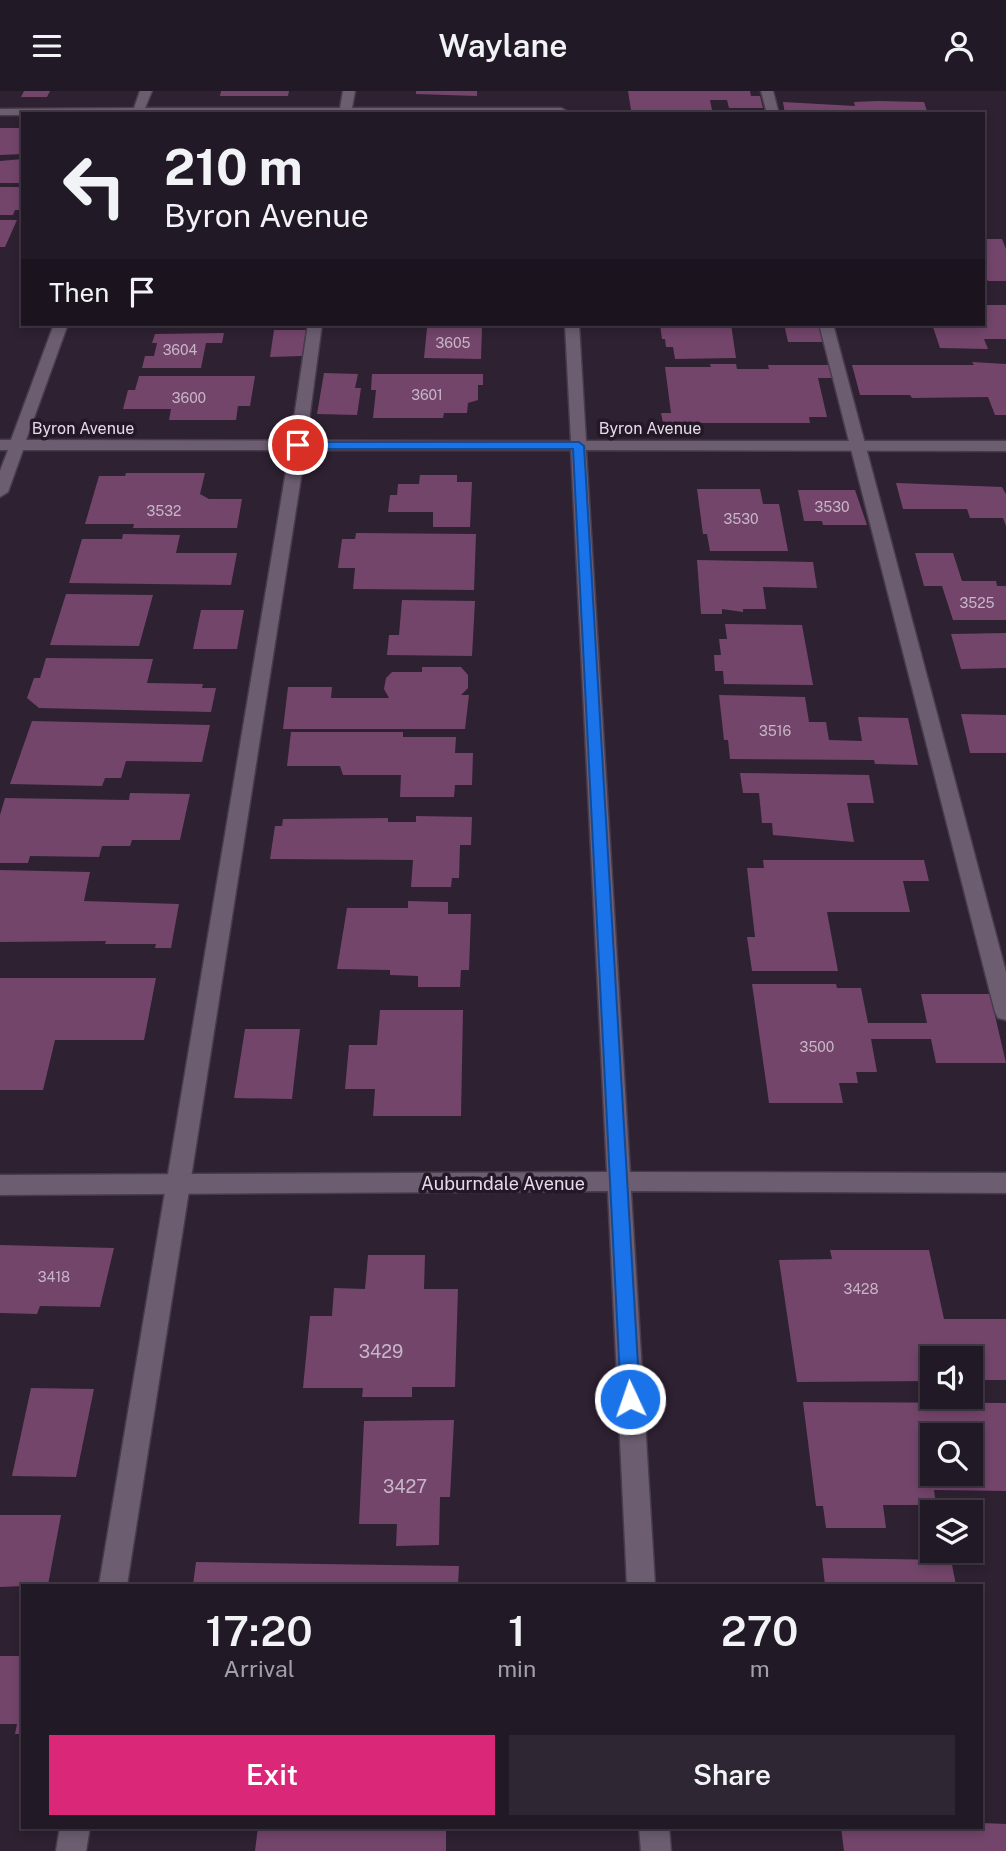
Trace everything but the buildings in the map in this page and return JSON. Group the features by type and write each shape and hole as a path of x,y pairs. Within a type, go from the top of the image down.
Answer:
{"street":[{"path":"138,112 146,91"},
{"path":"349,91 345,112 561,109"},
{"path":"767,91 772,112"},
{"path":"0,112 21,112"},
{"path":"0,492 60,326"},
{"path":"113,1584 316,326"},
{"path":"572,326 641,1584"},
{"path":"827,326 1006,1012"},
{"name":"Byron Avenue","path":"0,445 1006,446"},
{"name":"Auburndale Avenue","path":"0,1185 1006,1183"},
{"path":"71,1851 75,1829"},
{"path":"654,1829 656,1851"}],"route":[{"path":"298,445 579,446 630,1399"}]}
